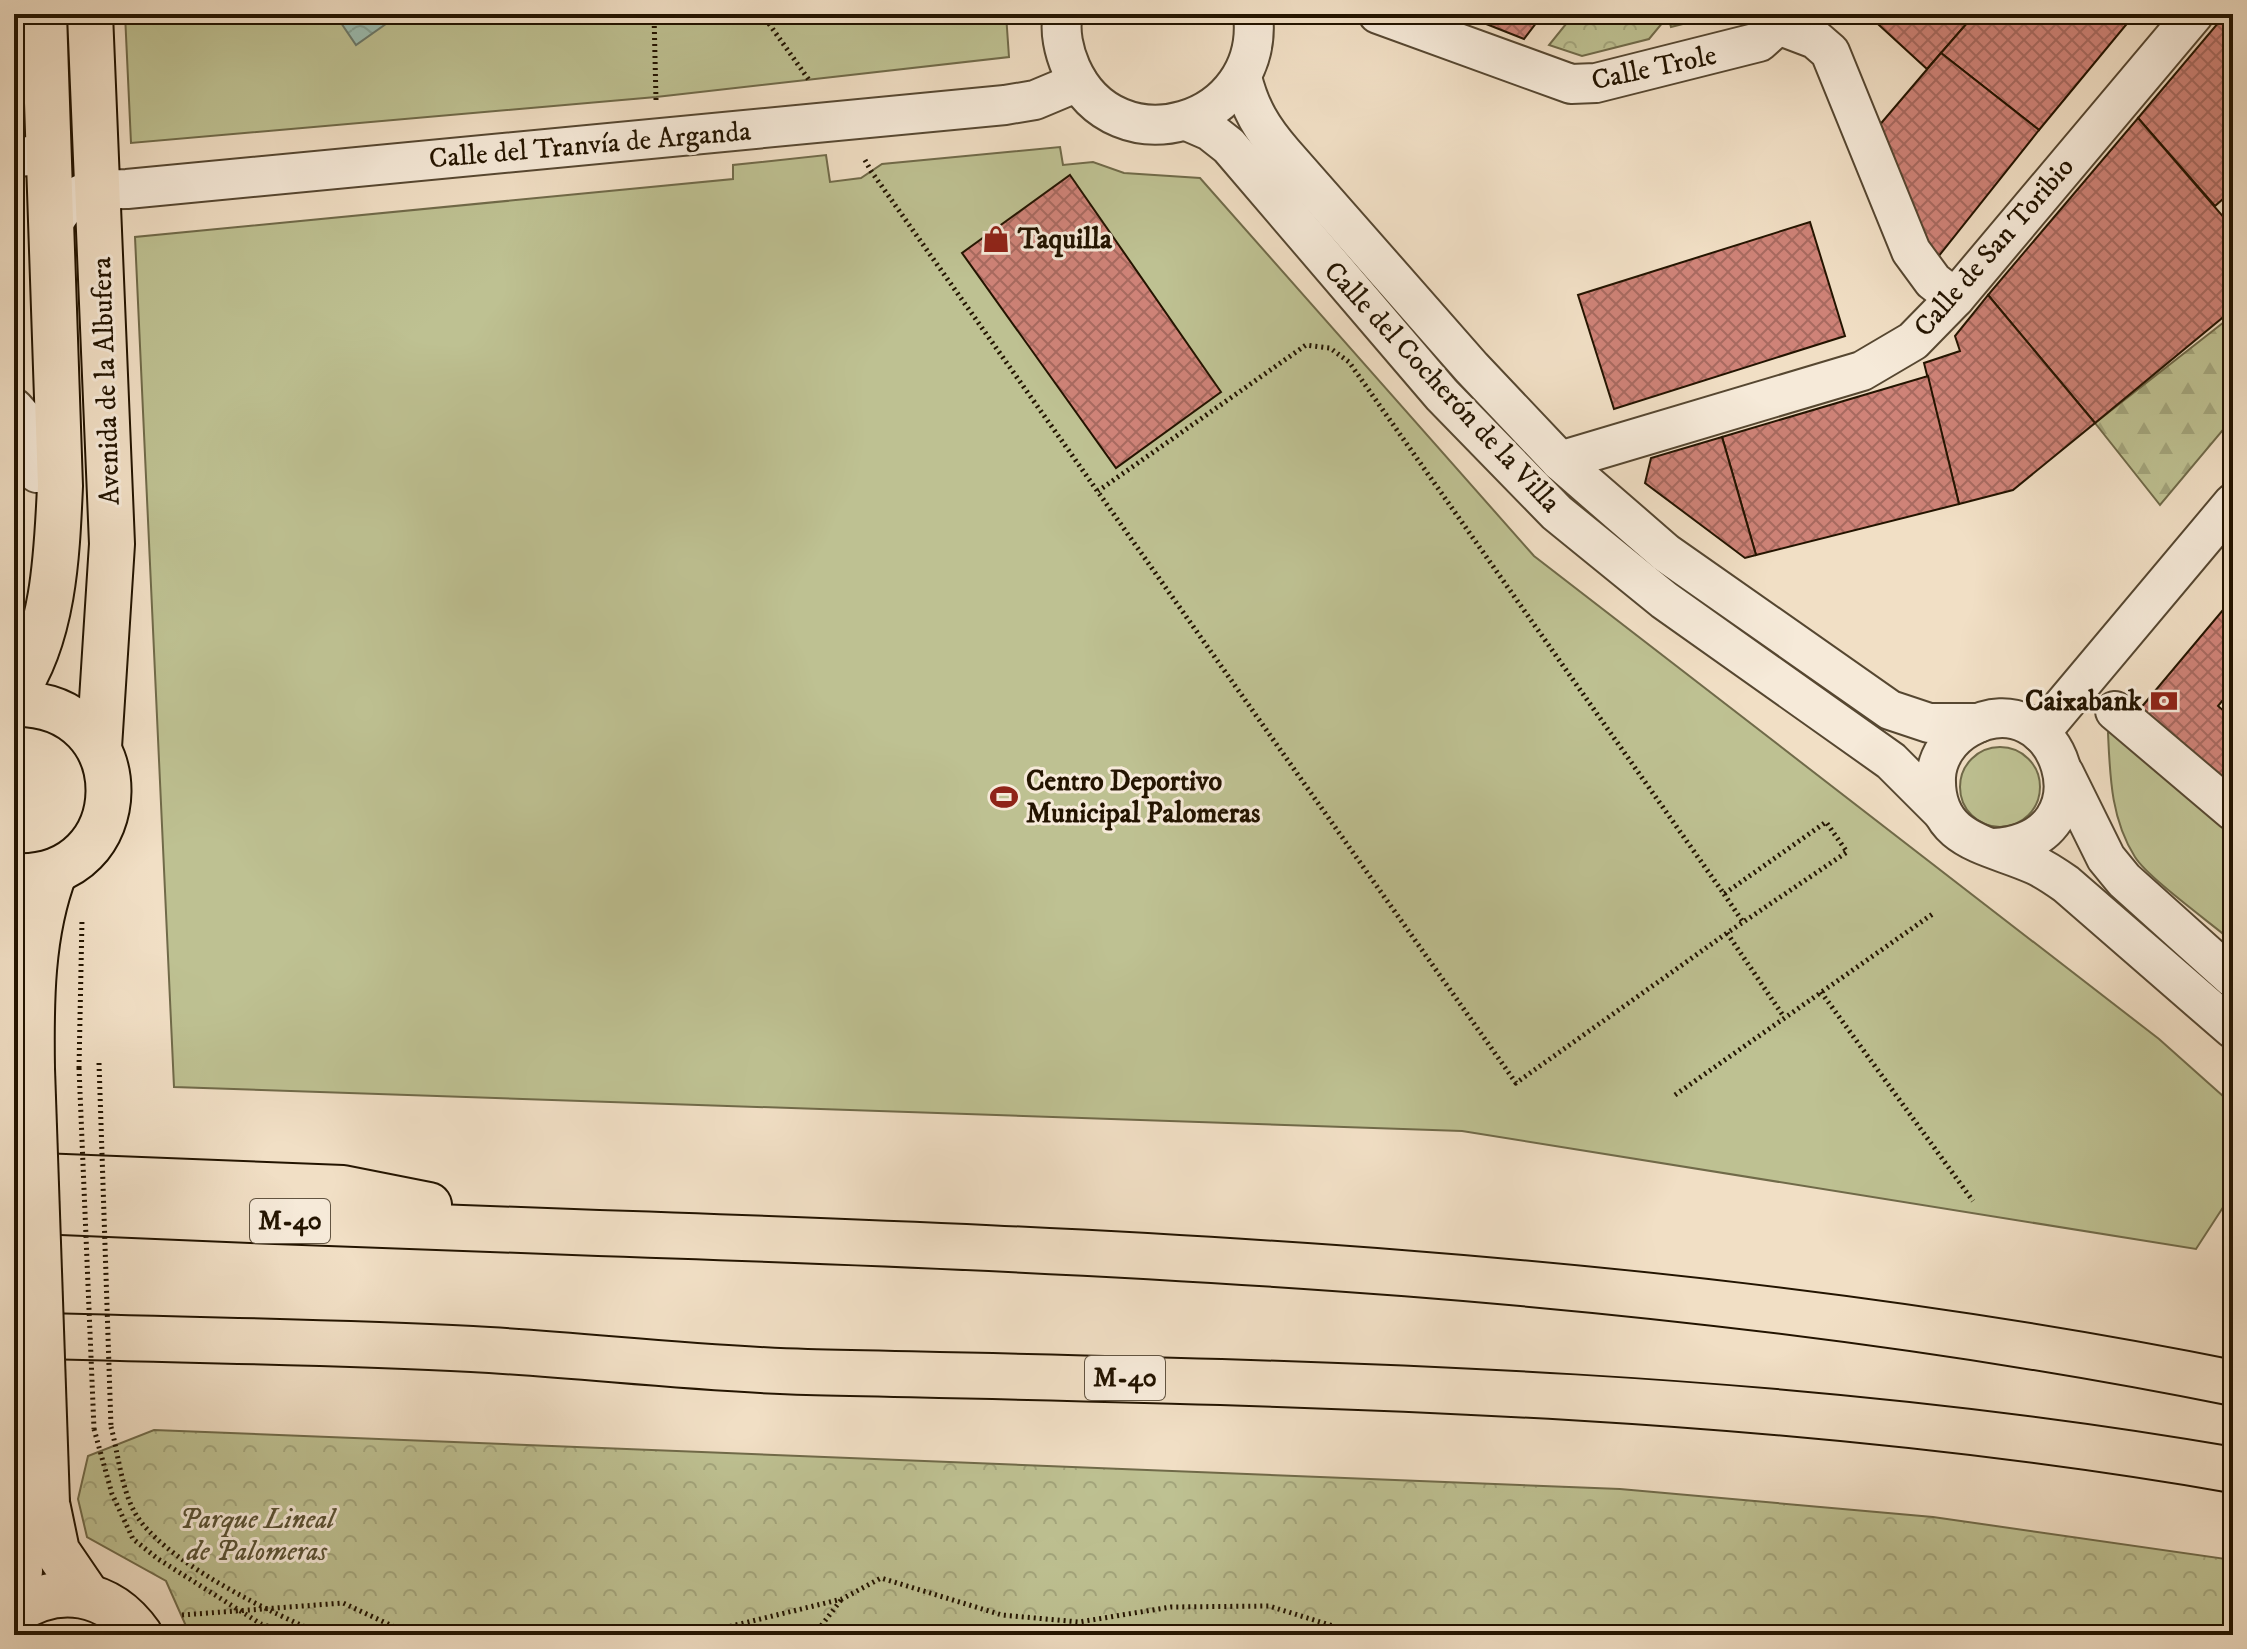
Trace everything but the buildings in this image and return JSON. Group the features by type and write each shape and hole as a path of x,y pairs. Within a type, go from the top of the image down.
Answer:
{"main road":[{"name":"Avenida de la Albufera","path":"14,694 29,673 41,631 58,537 37,477 51,228 31,156 44,14"},
{"name":"Avenida de la Albufera","path":"90,14 112,544 99,747"},
{"path":"14,704 34,704 60,711 82,726 99,747 108,770 110,795 105,819 94,841 76,859 35,873 43,903 31,1003 47,1503 57,1551 87,1595"},
{"path":"14,1175 343,1188 565,1232"},
{"name":"M-40","path":"14,1210 1045,1251 1327,1267 1670,1298 1947,1330 2233,1383"},
{"name":"M-40","path":"14,1335 470,1349 798,1371 1181,1379 1676,1403 1922,1426 2134,1453 2233,1470"},
{"path":"14,1361 470,1349"},
{"path":"14,1396 20,1571 14,1592"},
{"path":"14,1612 45,1596 87,1595 108,1603 129,1619 140,1635"}],"street":[{"path":"1063,14 1064,52 1078,82 1099,105 1126,120 1156,126 1187,121 1218,104 1242,77 1253,48 1253,14"},
{"name":"Calle Trole","path":"1378,14 1571,84 1596,83 1731,51 1759,42 1780,20"},
{"name":"Calle de San Toribio","path":"1560,461 1862,371 1913,341 1955,298 2194,14"},
{"path":"1780,20 1815,39 1830,52 1911,251 1933,281 1955,298"},
{"name":"Calle del Cocherón de la Villa","path":"1242,77 1249,104 1275,144 1472,368 1560,461 1666,553 1890,710 1929,723 1978,723"},
{"name":"Calle del Tranvía de Arganda","path":"98,189 127,189 1005,105 1035,100 1078,82"},
{"name":"Calle del Cocherón de la Villa","path":"1187,121 1210,131 1229,146 1442,395 1557,513 1664,600 1891,761 1942,812"},
{"path":"51,228 62,207 76,195 98,189"},
{"path":"14,408 30,426 37,477"},
{"path":"2040,733 2233,503"},
{"path":"2115,711 2233,811"},
{"path":"2233,978 2124,880 2106,858 2059,757 2040,733 2021,722 1999,719 1978,723 1959,733 1944,750 1936,781 1942,812 1955,830 1973,842 2038,866 2066,884 2233,1029"},
{"path":"1994,848 2032,840 2048,828 2062,802 2064,773"}],"path":[{"path":"654,14 656,100"},
{"path":"762,14 809,80"},
{"path":"865,160 1516,1083 1847,852 1826,822 1724,894"},
{"path":"1098,491 1306,345 1330,348 1349,362 1743,922"},
{"path":"1675,1095 1934,913"},
{"path":"1727,933 1784,1017"},
{"path":"1821,992 1973,1201"},
{"path":"99,1063 111,1427 130,1502 141,1521 170,1549 262,1610 324,1635"},
{"path":"79,1068 94,1429 112,1494 133,1539 158,1559 261,1624 295,1635"},
{"path":"695,1635 842,1599 881,1578 1002,1615 1079,1622 1171,1607 1269,1606 1362,1635"},
{"path":"814,1635 842,1599"},
{"path":"182,1615 343,1603 412,1635"},
{"path":"1523,1635 1643,1635"}],"green space":[{"path":"125,14 1006,14 1009,57 656,97 131,143"},
{"path":"1574,14 1722,14 1671,27 1668,16 1649,39 1582,56 1549,45"},
{"name":"Centro Deportivo Municipal Palomeras","path":"1060,147 1063,165 1093,162 1124,173 1200,178 1534,556 2159,1039 2233,1105 2233,1192 2196,1249 1462,1131 174,1087 135,237 733,179 733,165 826,155 830,182 861,178 882,164"},
{"path":"2233,315 2233,418 2160,505 2095,423"},
{"path":"2117,724 2233,821 2233,942 2142,866 2127,843 2116,813 2110,766 2108,733"},
{"path":"2000,747 2015,750 2028,759 2037,772 2040,787 2037,802 2028,815 2015,824 2000,827 1985,824 1972,815 1963,802 1960,787 1963,772 1972,759 1985,750"},
{"name":"Parque Lineal de Palomeras","path":"154,1430 1620,1489 1933,1517 2233,1560 2233,1635 190,1635 166,1581 87,1537 78,1499 88,1456"}],"water":[{"path":"335,14 400,14 356,45"}],"place":[{"name":"Taquilla","path":"996,239"},
{"name":"Caixabank","path":"2164,701"},
{"name":"Centro Deportivo Municipal Palomeras","path":"1004,797"}]}
